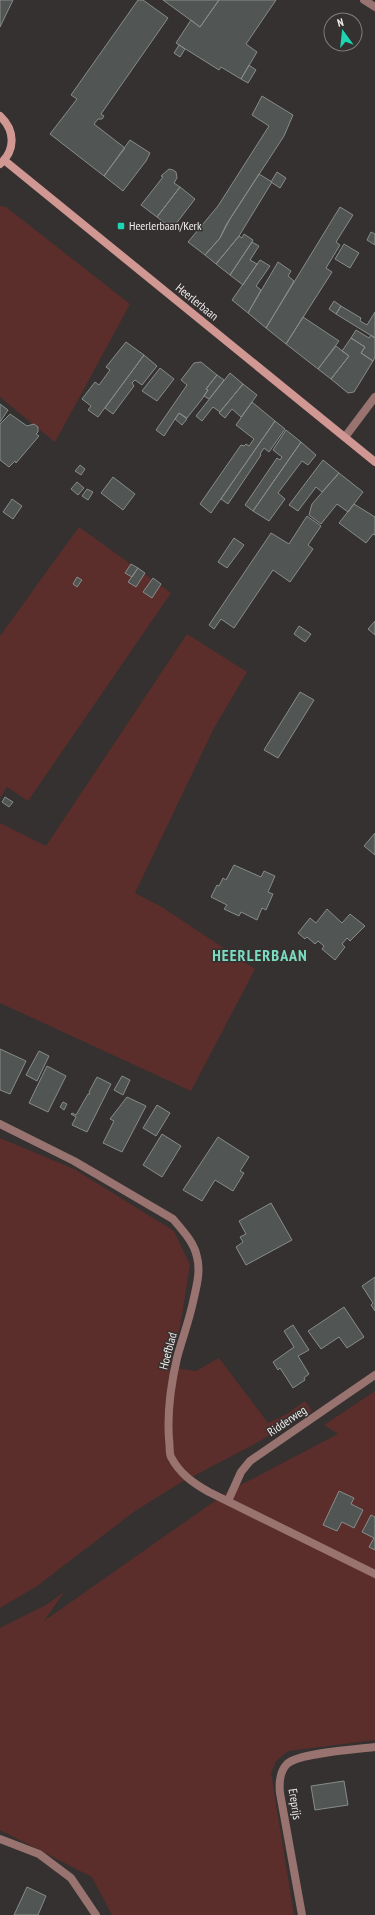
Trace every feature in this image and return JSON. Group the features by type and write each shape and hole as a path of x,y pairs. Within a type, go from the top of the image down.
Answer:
{"street":[{"path":"364,0 375,7"},
{"path":"0,116 6,122 12,134 11,148 2,162"},
{"name":"Heerlerbaan","path":"2,162 375,462"},
{"path":"345,437 375,397"},
{"name":"Hoefblad","path":"0,1124 74,1161 173,1219 185,1232 195,1247 198,1259 196,1287 173,1379 169,1404 168,1430 170,1456 181,1473 193,1484 375,1574"},
{"name":"Ridderweg","path":"228,1501 241,1472 250,1461 375,1376"},
{"name":"Ereprijs","path":"302,1915 280,1793 280,1777 288,1764 299,1757 375,1747"},
{"path":"0,1839 39,1854 71,1878 96,1915"}],"shaded area":[{"path":"0,206 6,207 130,304 55,442 0,397"},
{"path":"79,527 171,593 28,801 7,787 0,798 0,636"},
{"path":"187,634 247,672 214,728 135,893 162,907 255,969 191,1091 0,1003 0,823 46,846"},
{"path":"0,1138 74,1169 174,1231 190,1265 180,1327 168,1367 196,1371 219,1358 268,1423 287,1414 305,1401 312,1411 251,1446 180,1483 135,1511 37,1586 0,1608"},
{"path":"375,1391 375,1740 288,1751 276,1761 271,1773 294,1915 112,1915 92,1877 0,1830 0,1628 46,1605 64,1592 44,1621 229,1491 338,1434 324,1425"}],"building":[{"path":"0,0 13,0 0,27"},
{"path":"138,0 143,0 168,18 101,114 104,116 102,119 98,119 94,124 125,148 104,176 50,134 77,99 71,95"},
{"path":"163,0 219,0 200,27"},
{"path":"219,0 276,0 246,44 257,52 241,79 221,67 219,70 176,43 191,20 200,27"},
{"path":"179,45 185,49 180,57 174,53"},
{"path":"249,65 256,70 248,83 241,79"},
{"path":"262,96 293,115 284,136 230,219 220,238 205,255 188,242 218,206 269,126 252,115"},
{"path":"130,140 150,153 146,161 123,191 104,176"},
{"path":"169,169 176,172 177,178 174,183 180,187 157,217 141,205 163,177 161,176"},
{"path":"277,172 286,178 280,188 271,182"},
{"path":"259,174 272,182 239,236 216,264 205,255 220,238 226,225"},
{"path":"180,187 195,199 172,229 157,217"},
{"path":"340,207 353,215 336,242 340,245 326,268 332,272 286,344 266,328"},
{"path":"371,232 375,234 375,245 367,240"},
{"path":"244,234 253,240 230,275 216,264 239,236 242,238"},
{"path":"252,242 259,246 250,260 257,264 243,285 230,275"},
{"path":"344,244 359,253 350,268 335,259"},
{"path":"260,260 270,266 256,286 261,290 248,313 232,300"},
{"path":"278,262 291,271 288,276 294,281 266,328 248,313"},
{"path":"334,301 341,306 336,314 329,309"},
{"path":"341,306 361,318 360,321 367,325 375,312 375,338 336,314"},
{"path":"303,317 339,341 318,369 286,344"},
{"path":"356,330 369,338 371,335 375,338 375,357 373,361 361,353 365,347 351,338"},
{"path":"351,338 365,347 361,353 373,361 354,392 348,393 331,379 349,356 342,351"},
{"path":"126,342 144,355 98,417 88,410 91,406 82,399 95,382 99,385 110,370 106,367"},
{"path":"336,346 349,356 331,379 318,369"},
{"path":"144,355 157,366 142,385 135,380 132,383 134,386 113,414 105,408"},
{"path":"201,362 217,375 206,389 208,390 202,399 187,418 179,413 164,436 156,430 187,385 181,380 194,363"},
{"path":"160,368 174,379 157,401 142,391"},
{"path":"230,373 243,384 220,412 213,407 202,421 196,416"},
{"path":"217,375 224,380 209,399 204,396 208,390 206,389"},
{"path":"243,384 257,395 241,417 232,409 225,418 219,413"},
{"path":"252,402 275,421 211,513 200,504 241,445 244,446 246,444 249,446 254,439 236,425"},
{"path":"0,404 8,410 0,422"},
{"path":"179,413 187,419 182,425 175,419"},
{"path":"10,414 27,426 34,424 38,427 38,432 36,434 39,436 16,463 15,461 9,467 0,460 0,424"},
{"path":"275,421 285,429 269,452 264,448 260,454 261,455 228,504 221,499"},
{"path":"286,430 301,442 253,511 245,505 277,458 280,460 282,457 273,450"},
{"path":"301,442 316,455 308,465 302,461 278,493 285,499 269,521 253,511"},
{"path":"323,460 339,473 322,492 316,487 298,511 289,505"},
{"path":"80,465 85,469 81,475 75,471"},
{"path":"339,473 363,492 348,512 337,504 321,524 309,515 312,504"},
{"path":"113,477 135,494 123,510 101,493"},
{"path":"77,482 84,488 78,495 71,489"},
{"path":"87,489 93,492 88,500 82,496"},
{"path":"12,499 22,506 13,519 3,512"},
{"path":"354,504 375,517 375,535 373,534 366,543 339,523"},
{"path":"307,516 321,526 308,545 313,549 290,582 273,570 234,628 221,619 214,629 209,625 271,533 289,544"},
{"path":"234,538 244,545 227,568 218,562"},
{"path":"131,564 138,568 132,577 125,573"},
{"path":"138,568 145,573 136,587 128,582"},
{"path":"77,577 82,580 77,587 73,584"},
{"path":"153,578 161,584 152,598 143,592"},
{"path":"375,621 375,635 368,629"},
{"path":"299,626 311,634 305,642 294,634"},
{"path":"300,692 314,700 278,758 264,750"},
{"path":"5,797 13,802 9,807 2,802"},
{"path":"375,833 375,855 364,846"},
{"path":"234,865 261,877 264,871 275,876 268,892 273,894 266,910 262,908 257,920 241,912 239,916 224,909 227,905 211,897 217,885 219,886 223,878 226,880"},
{"path":"327,909 342,923 350,914 365,926 350,941 347,938 342,944 345,947 335,960 322,949 324,946 318,941 315,944 307,937 305,939 298,933 310,918 316,923"},
{"path":"0,1049 26,1061 10,1094 0,1090"},
{"path":"39,1051 49,1056 37,1081 26,1075"},
{"path":"47,1066 66,1076 48,1112 29,1103"},
{"path":"122,1076 130,1080 123,1095 114,1090"},
{"path":"97,1077 111,1084 87,1132 72,1125 76,1117 71,1114 76,1115 88,1094 90,1094 89,1092"},
{"path":"127,1097 146,1106 122,1152 103,1143 114,1121 110,1119"},
{"path":"63,1102 67,1104 64,1110 60,1107"},
{"path":"157,1105 170,1113 156,1136 143,1128"},
{"path":"162,1134 181,1146 162,1177 143,1165"},
{"path":"218,1137 249,1157 240,1171 244,1173 233,1191 215,1180 202,1201 183,1190"},
{"path":"271,1203 292,1240 246,1265 236,1247 243,1242 240,1237 246,1234 239,1221"},
{"path":"375,1277 375,1311 371,1305 373,1303 362,1286"},
{"path":"344,1307 364,1337 347,1348 339,1337 321,1349 308,1331"},
{"path":"293,1325 309,1350 298,1356 309,1374 304,1378 305,1380 293,1388 280,1368 278,1370 273,1362 294,1347 284,1331"},
{"path":"339,1491 354,1498 351,1504 363,1510 354,1528 342,1522 337,1531 323,1525"},
{"path":"371,1515 375,1517 375,1550 369,1547 374,1538 362,1532"},
{"path":"344,1781 348,1805 315,1810 311,1786"},
{"path":"27,1887 46,1896 38,1915 14,1915"}],"place":[{"name":"Heerlerbaan/Kerk","path":"121,226"}],"district":[{"name":"HEERLERBAAN","path":"260,955"}]}
